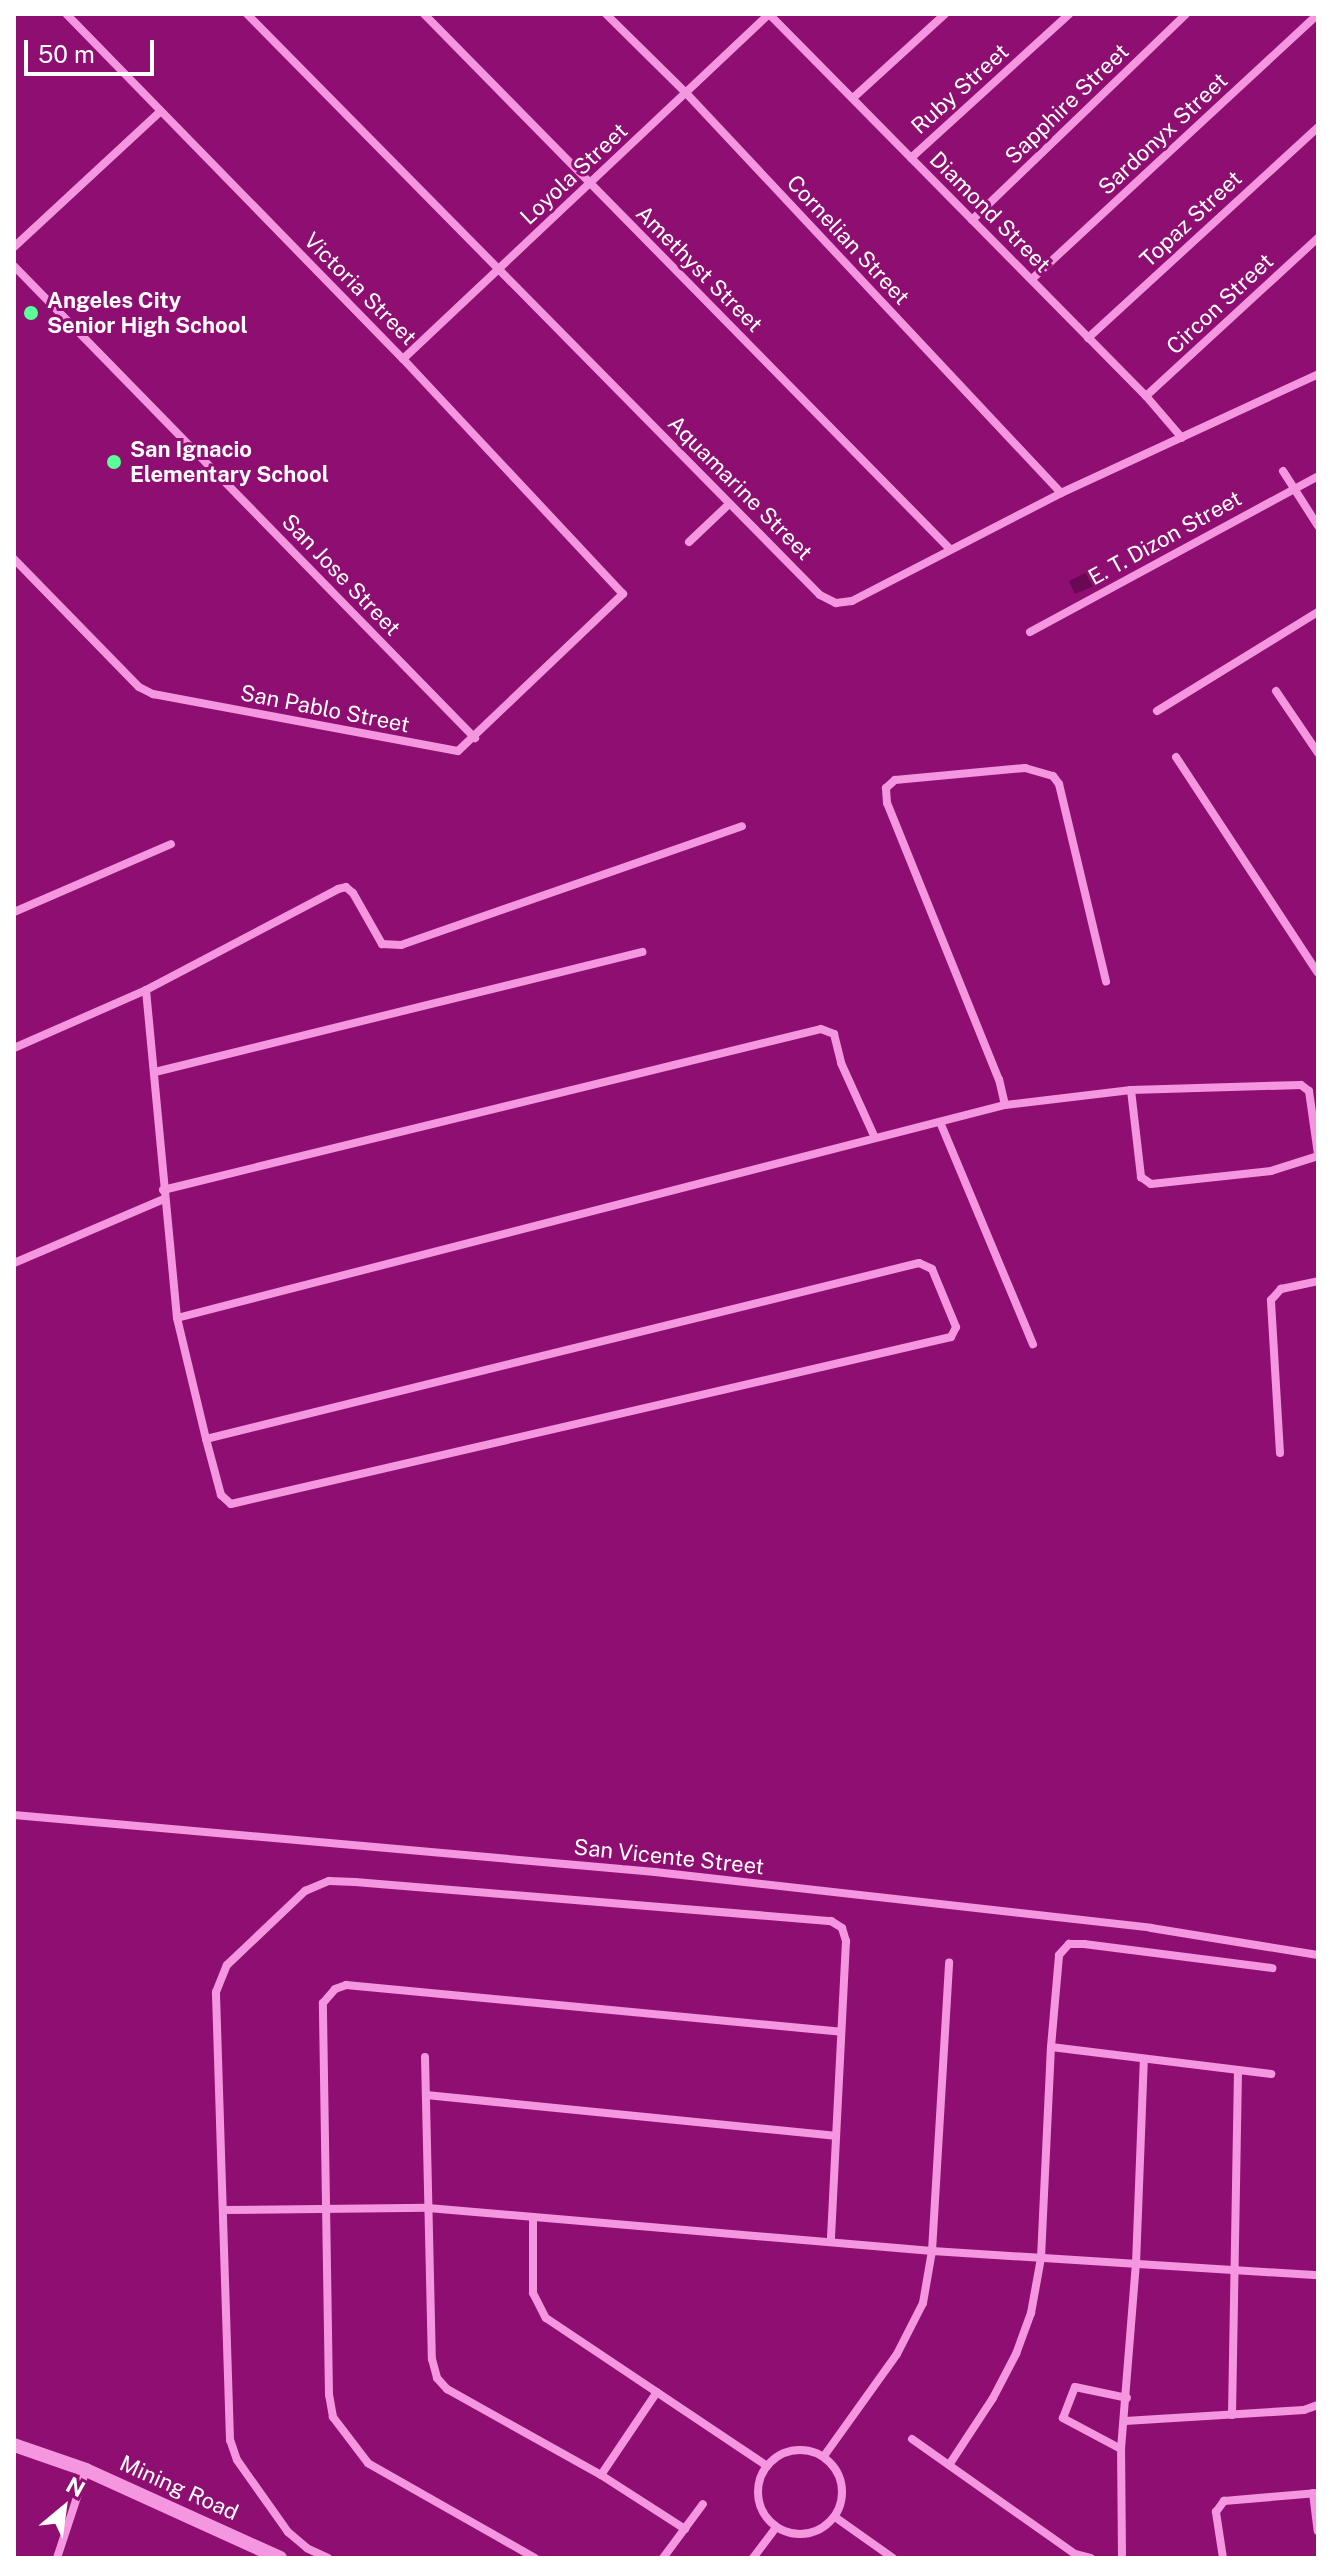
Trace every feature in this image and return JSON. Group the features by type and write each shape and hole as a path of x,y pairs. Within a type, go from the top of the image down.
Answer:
{"street":[{"name":"Victoria Street","path":"66,14 403,359 623,594"},
{"name":"Aquamarine Street","path":"247,14 729,504 820,595 836,603 852,601 949,548 1061,493 1318,374"},
{"name":"Amethyst Street","path":"424,14 949,548"},
{"name":"Cornelian Street","path":"606,14 687,94 1061,493"},
{"name":"Loyola Street","path":"403,359 769,14"},
{"name":"Diamond Street","path":"769,14 1146,396 1182,438"},
{"path":"853,98 945,14"},
{"name":"Ruby Street","path":"911,158 1069,14"},
{"name":"Sapphire Street","path":"972,220 1186,14"},
{"name":"Sardonyx Street","path":"1032,279 1318,14"},
{"path":"14,247 160,112"},
{"name":"Topaz Street","path":"1088,338 1318,127"},
{"name":"Circon Street","path":"1146,396 1318,238"},
{"name":"San Jose Street","path":"14,266 475,738"},
{"path":"1283,471 1318,526"},
{"name":"E. T. Dizon Street","path":"1030,632 1318,476"},
{"path":"689,542 729,504"},
{"name":"San Pablo Street","path":"14,559 139,687 153,694 458,751 623,594"},
{"path":"1157,711 1318,612"},
{"path":"1276,691 1318,753"},
{"path":"1176,757 1318,973"},
{"path":"1005,1105 999,1080 898,835 885,794 890,783 1025,768 1053,776 1059,784 1106,981"},
{"path":"14,1048 146,990 338,889 346,887 353,893 382,944 401,945 742,826"},
{"path":"14,912 171,844"},
{"path":"155,1072 642,952"},
{"path":"146,990 177,1318 206,1439 221,1495 231,1504 951,1337 956,1327 932,1269 919,1263 206,1439"},
{"path":"14,1263 164,1195 821,1029 834,1034 841,1063 875,1138"},
{"path":"177,1318 1005,1105 1131,1090 1301,1085 1309,1091 1318,1155 1271,1171 1145,1182 1141,1177 1131,1090"},
{"path":"940,1122 1033,1344"},
{"path":"1280,1453 1271,1300 1281,1289 1318,1281"},
{"name":"San Vicente Street","path":"14,1815 655,1872 1151,1928 1318,1955"},
{"path":"328,2558 288,2532 237,2460 230,2440 216,1992 227,1965 305,1891 329,1881 831,1921 842,1928 846,1941 839,2032 831,2241"},
{"path":"949,2465 993,2398 1016,2354 1031,2313 1041,2258 1051,2047 1059,1955 1069,1944 1272,1968"},
{"path":"824,2456 897,2354 923,2303 932,2251 949,1963"},
{"path":"535,2558 368,2463 333,2417 329,2395 323,2003 335,1989 346,1985 839,2032"},
{"path":"1051,2047 1271,2074"},
{"path":"425,2057 432,2359 437,2378 447,2389 601,2475 685,2529"},
{"path":"1122,2558 1121,2449 1136,2264 1144,2059"},
{"path":"1232,2415 1238,2070"},
{"path":"426,2095 835,2136"},
{"path":"223,2210 428,2208 932,2251 1318,2275"},
{"path":"533,2218 533,2293 546,2318 766,2465"},
{"path":"1121,2449 1063,2418 1075,2387 1127,2398"},
{"path":"601,2475 657,2392"},
{"path":"1125,2421 1304,2410 1318,2405"},
{"path":"912,2439 1075,2554 1091,2558"},
{"name":"Mining Road","path":"14,2445 86,2470 280,2558"},
{"path":"799,2449 824,2456 834,2466 843,2491 835,2517 814,2532 801,2534 776,2527 759,2505 760,2478 766,2465 787,2451 799,2449"},
{"path":"57,2558 86,2470"},
{"path":"1223,2558 1216,2512 1224,2501 1315,2493 1318,2531"},
{"path":"663,2558 703,2504"},
{"path":"835,2517 893,2558"},
{"path":"753,2558 776,2527"}],"shaded area":[{"path":"1095,568 1101,583 1075,594 1069,581"}],"place":[{"name":"Angeles City Senior High School","path":"31,313"},
{"name":"San Ignacio Elementary School","path":"114,462"}]}
